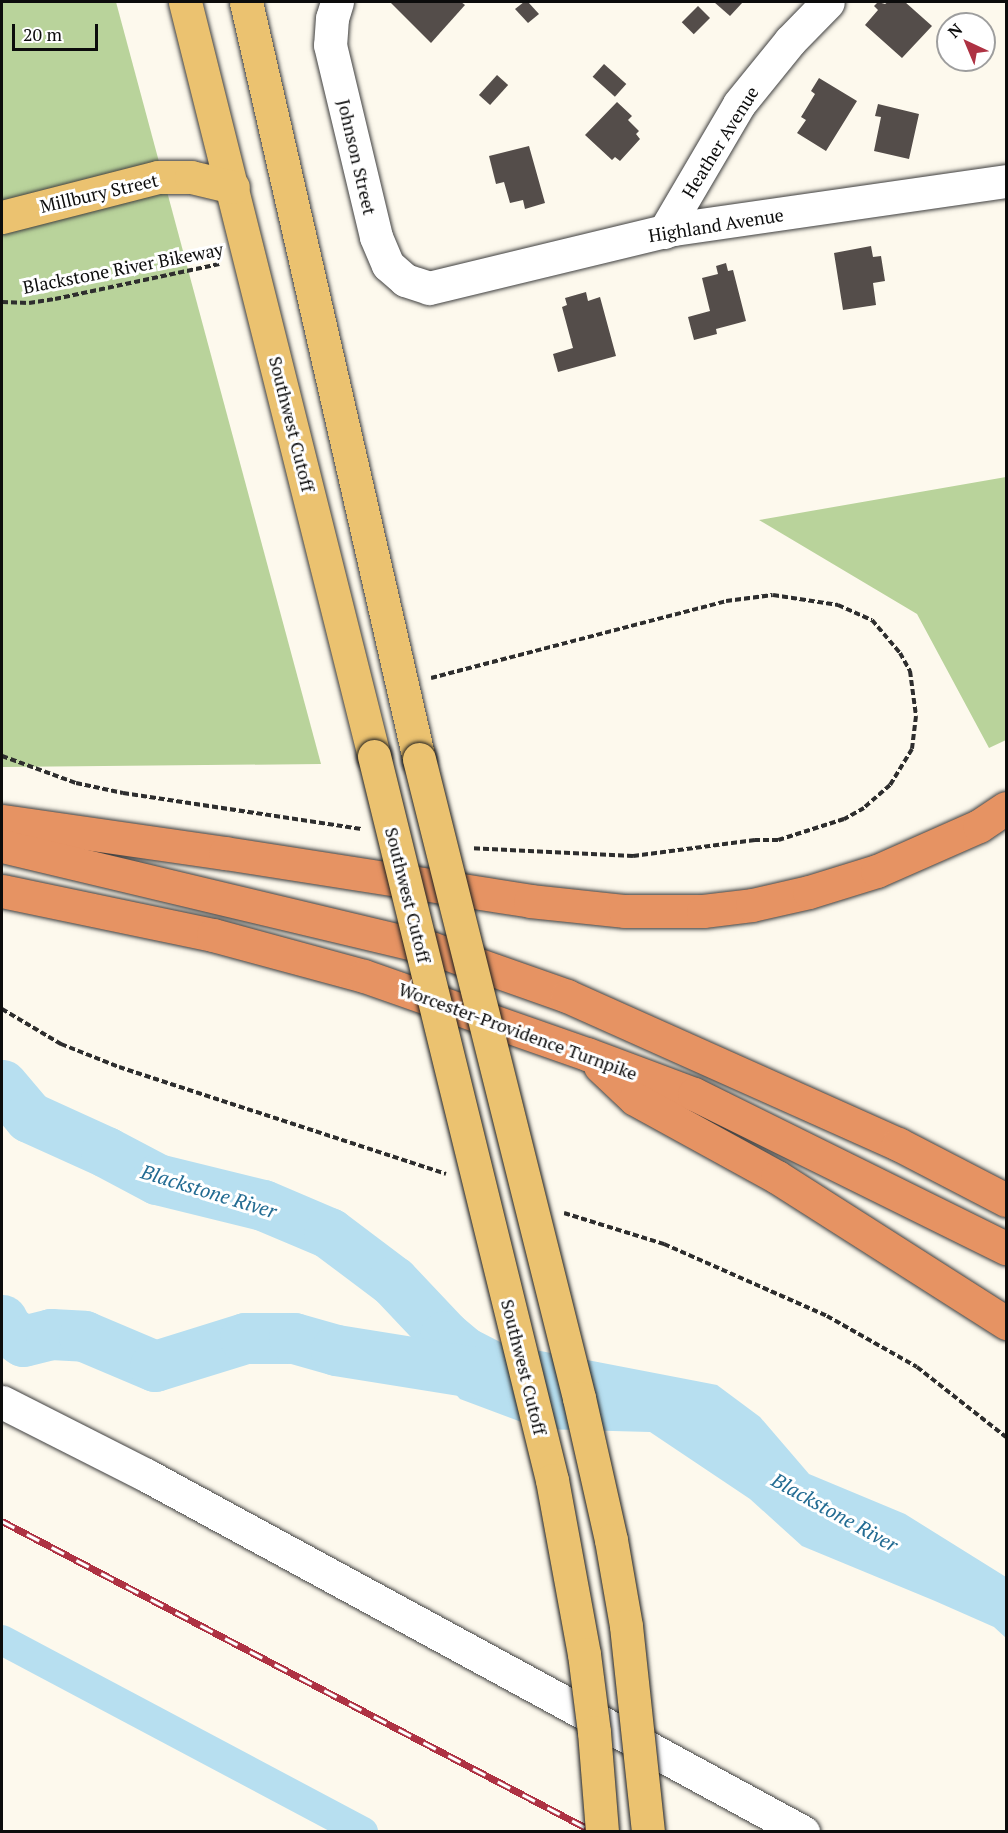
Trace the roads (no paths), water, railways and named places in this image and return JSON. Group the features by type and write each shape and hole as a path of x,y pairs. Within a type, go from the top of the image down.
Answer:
{"highway":[{"path":"2,821 531,901 625,911 703,911 752,905 809,892 877,871 979,826 1006,808"},
{"path":"2,846 431,948 567,996 898,1144 1006,1200"},
{"name":"Worcester-Providence Turnpike","path":"2,891 213,935 364,976 587,1054 694,1094 1006,1248"},
{"path":"587,1054 635,1099 777,1178 1006,1323"}],"main road":[{"name":"Southwest Cutoff","path":"185,2 233,187 552,1480 584,1654 594,1732 602,1832"},
{"path":"246,2 419,759 579,1398 611,1540 626,1626 648,1832"},
{"name":"Millbury Street","path":"2,217 158,177 191,177 233,187"}],"street":[{"name":"Johnson Street","path":"337,2 332,18 330,45 376,237 388,265 405,280 429,288"},
{"name":"Heather Avenue","path":"664,232 739,104 790,41 828,2"},
{"name":"Highland Avenue","path":"429,288 664,232 1006,181"},
{"path":"2,1402 146,1475 803,1832"}],"water":[{"path":"428,1305 504,1344 717,1385 760,1417 809,1474 905,1514 1006,1577 1006,1638 994,1627 802,1546 750,1499 650,1432 540,1429 460,1399 429,1364 417,1328"}],"waterway":[{"name":"Blackstone River","path":"2,1085 29,1117 106,1152 157,1179 263,1205 329,1233 393,1281 445,1336 475,1361"},
{"name":"Blackstone River","path":"2,1320 5,1328 23,1341 51,1334 84,1336 155,1366 245,1338 294,1338 336,1350 492,1375"},
{"path":"2,1640 363,1832"}],"railway":[{"path":"2,1521 594,1832"}]}
